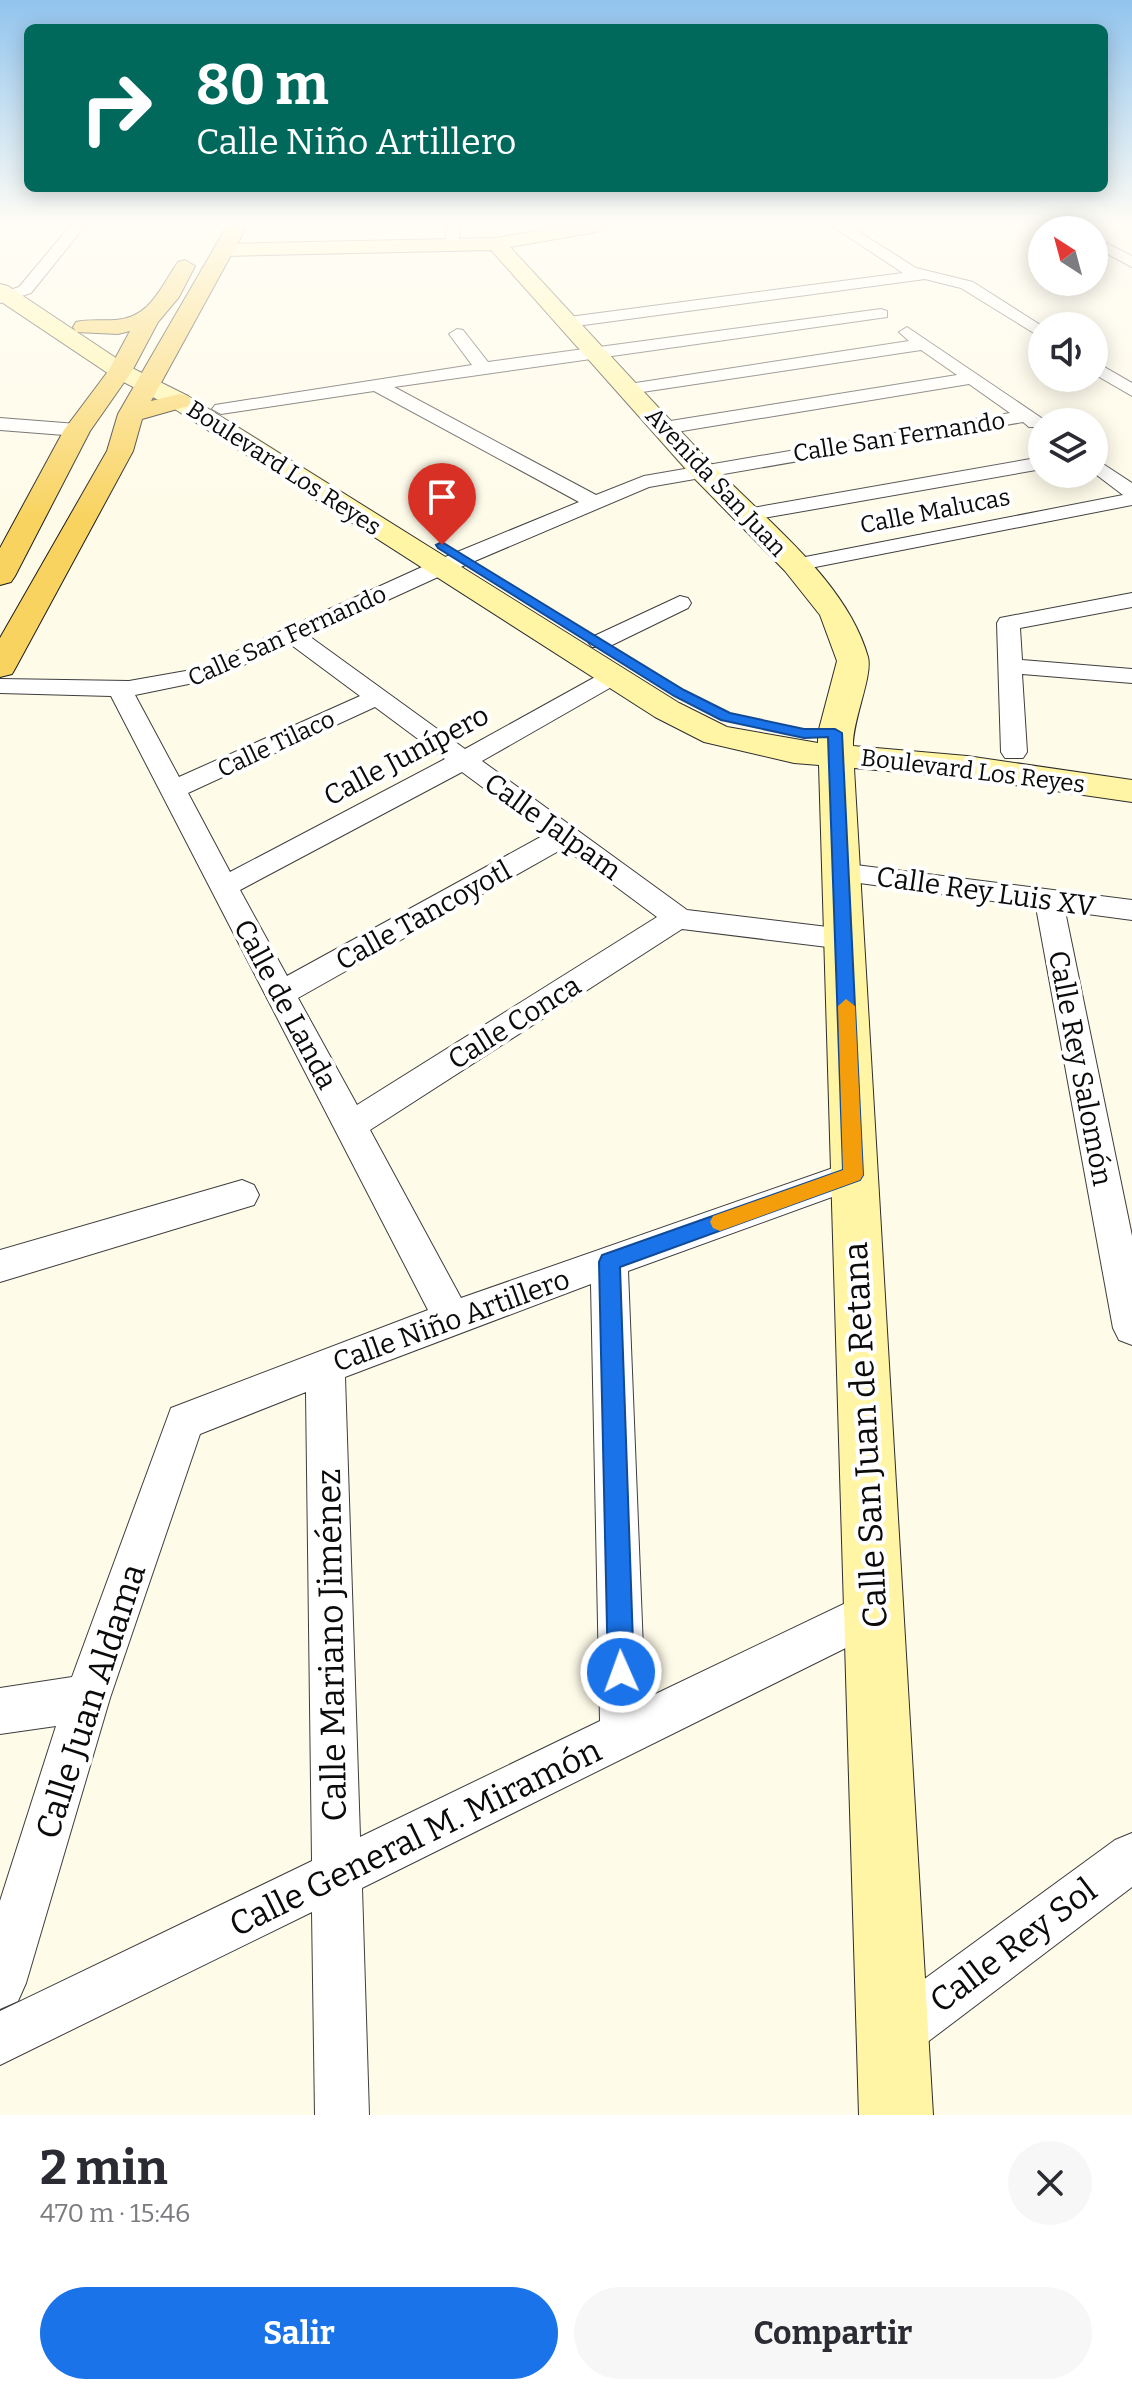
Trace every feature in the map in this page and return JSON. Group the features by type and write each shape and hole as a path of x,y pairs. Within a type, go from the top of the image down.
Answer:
{"main road":[{"path":"63,325 151,377"},
{"path":"79,325 124,362"},
{"path":"84,327 127,325"},
{"path":"0,576 77,430 124,362 145,325"},
{"path":"0,667 120,451 131,414 181,325"},
{"name":"Avenida San Juan","path":"572,325 702,470 795,565 835,613 853,661 835,744"},
{"name":"Boulevard Los Reyes","path":"151,377 179,401 278,455 452,562 600,642 679,693 726,717 804,733 835,744 1132,791"},
{"name":"Boulevard Los Reyes","path":"151,377 221,409 278,455"},
{"path":"131,414 179,401"},
{"name":"Boulevard Los Reyes","path":"452,562 614,676 667,710 716,735 794,752 835,744 964,749 1132,767"},
{"name":"Calle San Juan de Retana","path":"835,744 896,2115"}],"street":[{"path":"221,409 484,368 804,325"},
{"path":"896,325 1028,418"},
{"path":"457,334 484,368"},
{"path":"629,389 924,344"},
{"path":"1108,375 1132,391"},
{"path":"664,428 972,378"},
{"path":"375,384 593,501"},
{"name":"Calle San Fernando","path":"0,686 120,690 177,684 593,501 644,482 702,470 1028,423"},
{"path":"0,424 77,430"},
{"path":"747,515 1028,465"},
{"path":"1108,474 1132,492"},
{"name":"Calle Malucas","path":"795,565 1132,499"},
{"path":"1014,752 1008,623 1132,600"},
{"path":"600,642 680,603"},
{"name":"Calle Jalpam","path":"293,635 678,918 691,923 844,939"},
{"path":"1009,666 1132,676"},
{"name":"Calle Junípero","path":"224,887 465,761 614,676"},
{"name":"Calle de Landa","path":"120,690 452,1318"},
{"name":"Calle Tilaco","path":"173,790 378,697"},
{"name":"Calle Tancoyotl","path":"280,994 566,835"},
{"name":"Calle Rey Luis XV","path":"840,872 1049,902 1132,910"},
{"name":"Calle Rey Salomón","path":"1049,902 1132,1328"},
{"name":"Calle Conca","path":"350,1126 678,918"},
{"name":"Calle Niño Artillero","path":"185,1421 452,1318 853,1175"},
{"path":"0,1266 242,1195"},
{"path":"609,1262 623,1735"},
{"name":"Calle Mariano Jiménez","path":"325,1367 342,2115"},
{"name":"Calle Juan Aldama","path":"0,1983 87,1698 185,1421"},
{"name":"Calle General M. Miramón","path":"0,2039 873,1612"},
{"path":"0,1711 87,1698"},
{"name":"Calle Rey Sol","path":"894,2034 1132,1857"}],"slow traffic":[{"path":"720,1222 853,1175 846,1006"}],"route":[{"path":"442,545 679,693 726,717 804,733 835,733 853,1175 609,1262 621,1672"}]}
